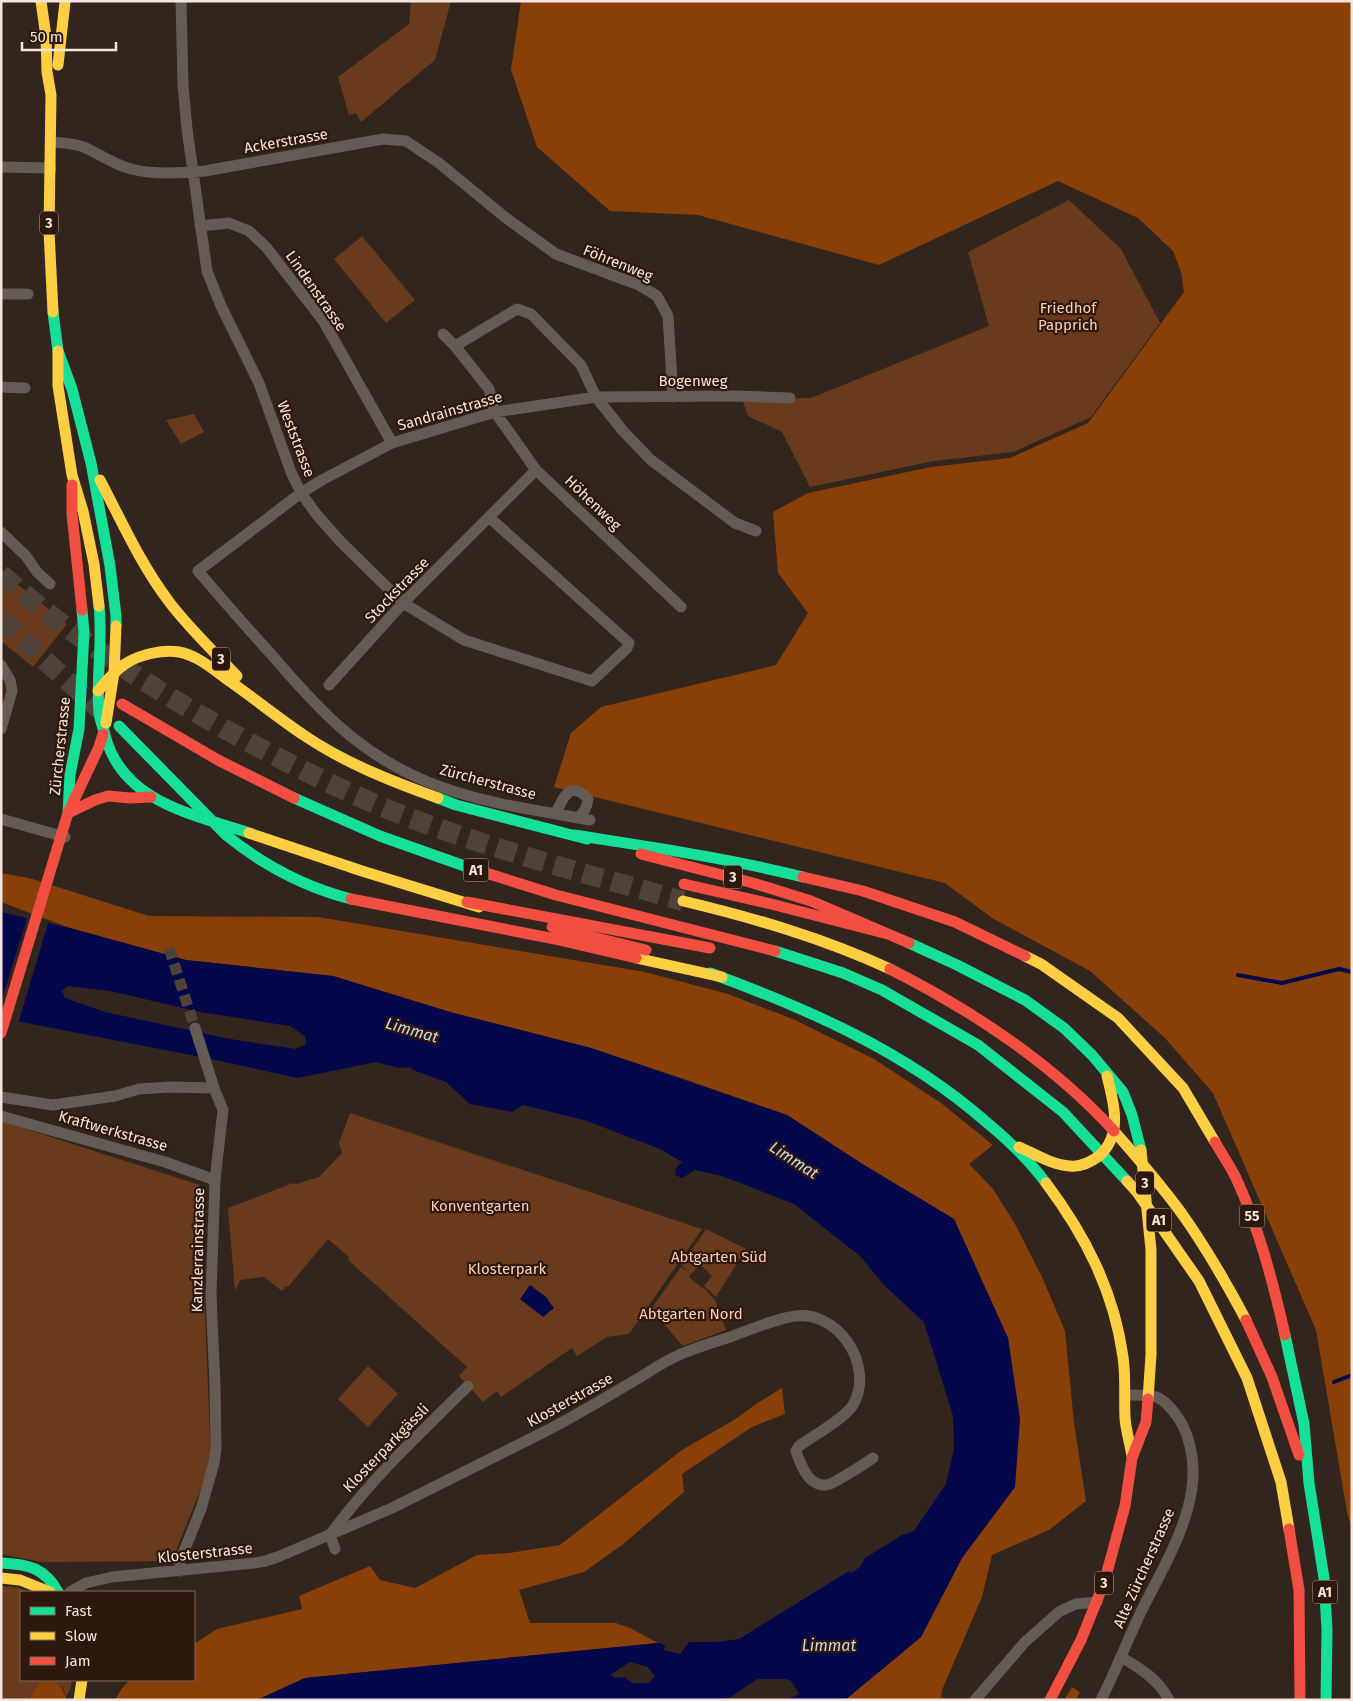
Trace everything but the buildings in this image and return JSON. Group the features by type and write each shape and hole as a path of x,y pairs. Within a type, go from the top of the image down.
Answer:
{"main road":[{"path":"42,1 53,4 65,2"},
{"name":"Zürcherstrasse","path":"42,1 46,36 47,72 51,95 52,142 49,231 51,295 58,351 58,386 72,475 83,512 94,564 100,615 98,691"},
{"name":"Zürcherstrasse","path":"51,95 57,73 65,2"},
{"name":"Zürcherstrasse","path":"58,351 72,389 91,463 116,616 114,673 103,734 68,813"},
{"name":"3","path":"91,463 128,537 170,603 265,706"},
{"name":"Zürcherstrasse","path":"68,813 70,776 79,729 84,632 72,514 72,475"},
{"name":"3","path":"79,729 85,710 98,691 126,663 136,658 165,651 181,652 206,663 286,723 324,747 408,788 478,811 574,834 776,890 837,911 957,965 1032,1005 1070,1033 1092,1054 1123,1092 1140,1142 1148,1200 1151,1257 1152,1305 1148,1396 1146,1422 1132,1458 1125,1506 1097,1602 1078,1647 1050,1700"},
{"name":"3","path":"98,691 99,714 108,748 118,767 133,784 151,797 362,871 467,902 502,915 669,957 814,1014 888,1051 956,1096 985,1119 1037,1170 1062,1203 1092,1254 1104,1283 1117,1325 1125,1375 1125,1420 1132,1458"},
{"name":"A1","path":"122,704 261,783 400,843 462,866 527,886 779,952 852,977 942,1022 1013,1071 1051,1101 1099,1148 1163,1226 1186,1260 1231,1341 1257,1404 1278,1468 1292,1534 1300,1591 1302,1632 1300,1700"},
{"path":"119,726 226,835 258,858 297,881 333,894 372,904 555,939 722,977"},
{"path":"1,1033 68,813 94,800 108,796 151,797"},
{"name":"55","path":"574,834 700,855 796,875 870,894 947,919 1039,961 1076,984 1134,1032 1188,1093 1232,1168 1252,1216 1271,1274 1282,1318 1304,1424 1309,1485"},
{"path":"684,884 888,934"},
{"name":"A1","path":"683,901 786,928 861,955 930,989 975,1016 1038,1061 1091,1108 1133,1152 1160,1184 1201,1240 1219,1270 1261,1351 1279,1396 1309,1485 1318,1530 1326,1598 1328,1657 1326,1700"},
{"path":"467,902 646,934 720,950"},
{"path":"793,968 852,977"},
{"path":"1012,1144 1055,1163 1070,1166 1086,1164 1101,1154 1112,1139 1115,1125 1115,1110 1106,1070"},
{"path":"1,1563 10,1563 40,1572 48,1576 57,1591"},
{"path":"1,1578 20,1580 48,1591"},
{"path":"79,1700 82,1681"}],"street":[{"name":"Weststrasse","path":"181,1 183,85 207,271 221,306 259,382 301,493 340,541 403,603 464,640 592,681 628,648 629,643 490,518"},
{"name":"Ackerstrasse","path":"52,142 69,143 84,147 130,169 146,172 193,172 383,139 406,141 439,164 506,218"},
{"path":"1,167 51,168"},
{"name":"Föhrenweg","path":"506,218 556,254 639,285 657,296 668,316 673,396"},
{"name":"Lindenstrasse","path":"200,226 229,223 249,231 266,246 324,322 392,443"},
{"path":"1,294 28,294"},
{"path":"454,346 517,309 531,314 581,365 596,397 623,431 651,460 735,523 756,532"},
{"path":"443,334 490,389 495,412"},
{"path":"1,387 24,388"},
{"name":"Bogenweg","path":"596,397 790,398"},
{"name":"Sandrainstrasse","path":"198,571 301,493 392,443 495,412 596,397"},
{"name":"Höhenweg","path":"495,412 536,470 681,607"},
{"name":"Stockstrasse","path":"329,684 403,603 536,470"},
{"path":"1,532 26,556 37,572 50,584"},
{"name":"Zürcherstrasse","path":"198,571 312,702 345,732 371,752 406,772 448,790 490,801 590,820"},
{"path":"1,665 10,680 12,691 1,729"},
{"path":"556,814 565,795 569,791 576,791 584,794 588,799 588,806 578,818"},
{"path":"1,819 65,837"},
{"name":"Kanzlerrainstrasse","path":"180,1571 180,1561 201,1509 214,1463 216,1448 211,1295 215,1180 222,1110 194,1028"},
{"path":"1,1097 53,1105 114,1096 139,1089 170,1087 214,1088"},
{"name":"Kraftwerkstrasse","path":"1,1116 165,1162 215,1180"},
{"name":"Klosterstrasse","path":"72,1591 86,1583 112,1577 266,1561 392,1508 568,1420 678,1355 760,1325 792,1316 804,1315 818,1318 836,1329 852,1350 857,1361 860,1379 857,1395 849,1410 799,1446 796,1451 810,1479 821,1485 827,1485 858,1469 873,1458"},
{"name":"Klosterparkgässli","path":"330,1535 350,1508 397,1457 468,1386"},
{"name":"Alte Zürcherstrasse","path":"1102,1700 1180,1533 1192,1490 1192,1450 1180,1420 1164,1402 1155,1397 1125,1395"},
{"path":"330,1535 335,1548"},
{"path":"975,1700 1025,1642 1060,1611 1076,1604 1097,1602"},
{"path":"1121,1657 1154,1680 1166,1693 1169,1700"}],"green space":[{"path":"411,1 451,1 435,60 361,122 356,113 349,115 338,77 409,24"},
{"name":"Friedhof Papprich","path":"1069,200 1121,249 1160,323 1091,417 1013,452 934,461 810,487 782,432 748,416 742,399 811,398 989,326 968,252"},
{"path":"362,236 415,300 386,323 334,259"},
{"path":"194,414 204,432 181,444 166,420"},
{"path":"1,571 67,624 33,667 1,641"},
{"name":"Klosterpark","path":"350,1113 702,1229 629,1334 607,1337 577,1356 572,1348 501,1397 497,1391 483,1402 459,1376 467,1367 348,1260 349,1257 328,1239 288,1287 286,1286 282,1291 264,1277 240,1280 235,1291 228,1208 293,1183 296,1184 319,1177 342,1153 339,1143"},
{"path":"1,1121 200,1185 211,1463 172,1561 41,1562 1,1554"},
{"name":"Abtgarten Süd","path":"706,1229 746,1249 716,1297 704,1286 712,1276 700,1265 691,1274 681,1265"},
{"name":"Abtgarten Nord","path":"681,1267 691,1274 689,1277 703,1287 715,1300 726,1330 683,1346 651,1309"},
{"path":"368,1366 398,1394 368,1427 338,1399"},
{"path":"1,1586 19,1588 26,1591 20,1591 20,1681 41,1681 28,1700 1,1700"},
{"path":"53,1681 72,1681 66,1697 63,1688"}],"shaded area":[{"path":"521,1 1352,1 1352,1530 1347,1512 1316,1330 1213,1093 1165,1038 1090,971 992,918 945,883 554,787 571,733 601,707 776,665 808,613 778,573 773,512 808,493 931,467 1010,458 1088,423 1184,292 1181,272 1173,251 1138,218 1058,181 879,265 698,215 610,211 537,147 511,70"},
{"path":"1,873 29,878 149,916 318,917 645,972 728,994 795,1020 874,1059 941,1103 993,1145 969,1164 993,1189 1015,1224 1042,1277 1065,1331 1074,1423 1086,1501 1049,1530 992,1555 982,1597 942,1690 941,1700 845,1700 921,1637 962,1558 1015,1487 1008,1338 954,1219 864,1165 787,1115 591,1048 450,1012 333,976 186,960 70,928 1,902"},
{"path":"782,1388 785,1414 752,1427 682,1474 684,1492 622,1545 584,1572 519,1590 530,1623 616,1623 630,1628 658,1643 305,1678 257,1700 115,1700 128,1681 195,1681 195,1643 217,1629 302,1609 299,1596 370,1566 380,1580 415,1588 477,1555 509,1553 560,1545 682,1450 734,1420"},
{"path":"41,1681 51,1681 57,1684 66,1697 65,1700 28,1700"},
{"path":"1072,1687 1080,1692 1076,1700 1064,1700"}],"water":[{"name":"Limmat","path":"1,912 70,928 186,960 333,976 450,1012 591,1048 787,1115 864,1165 954,1219 1008,1338 1020,1419 1015,1487 962,1558 921,1637 845,1700 786,1700 799,1694 791,1681 785,1679 757,1679 731,1697 715,1700 257,1700 305,1678 658,1643 665,1645 664,1650 680,1654 689,1642 716,1642 739,1639 849,1571 851,1573 860,1567 865,1558 902,1535 914,1531 946,1484 954,1449 953,1416 924,1322 885,1286 860,1256 794,1204 722,1176 695,1170 682,1178 675,1175 676,1168 682,1162 660,1149 587,1121 523,1105 512,1112 470,1104 446,1082 413,1070 410,1067 399,1068 376,1062 298,1078 1,1018","holes":["68,986 110,991 200,1012 290,1026 305,1036 306,1044 296,1049 230,1039 105,1012 65,998 62,991","630,1662 648,1667 655,1676 648,1683 633,1683 624,1677 615,1678 610,1675"]},
{"path":"530,1285 546,1297 554,1308 543,1317 520,1299"}],"pier":[{"path":"28,916 49,920 18,1024 1,1020 1,1002"}],"waterway":[{"path":"1238,975 1282,983 1339,969 1352,972"},
{"path":"1334,1382 1352,1375"}],"tunnel":[{"path":"1,574 66,627 134,675 206,718 323,780 397,813 467,838 683,901"},
{"path":"1,619 110,719"},
{"path":"169,948 195,1028"}],"traffic: fast":[{"path":"53,312 58,351 72,389 91,463 110,566 116,626"},
{"path":"99,606 99,713 114,758 127,776 143,790 162,802 205,819 249,833"},
{"path":"68,813 70,775 79,729 84,632 82,610"},
{"path":"119,726 226,835 240,846 285,874 317,888 351,899"},
{"path":"294,798 380,836 470,868"},
{"path":"438,798 456,805 587,839"},
{"path":"574,835 717,859 803,877"},
{"path":"909,943 1025,1000 1064,1028 1092,1055 1123,1092 1132,1115 1141,1150"},
{"path":"775,951 843,973 882,990 978,1045 1063,1112 1127,1181"},
{"path":"710,973 819,1017 889,1053 922,1073 954,1096 1001,1135 1025,1158 1046,1183"},
{"path":"1285,1335 1304,1424 1309,1483 1324,1578 1327,1630 1326,1700"},
{"path":"1,1563 27,1566 35,1569 47,1577 57,1591"}],"traffic: slow":[{"path":"41,1 46,37 47,72 51,95 49,231 53,312"},
{"path":"58,65 65,2"},
{"path":"58,351 58,386 72,475 83,511 94,564 99,606"},
{"path":"100,480 132,543 160,589 186,622 237,676"},
{"path":"106,723 114,673 116,626"},
{"path":"98,691 117,670 137,658 166,651 186,654 211,668 320,746 370,771 438,798"},
{"path":"249,833 362,871 479,907"},
{"path":"683,901 736,914 814,938 890,969"},
{"path":"1025,956 1041,964 1118,1018 1183,1088 1215,1142"},
{"path":"636,958 722,977"},
{"path":"1019,1147 1050,1161 1070,1166 1085,1164 1099,1156 1107,1148 1114,1129 1114,1108 1107,1076"},
{"path":"1114,1131 1179,1209 1203,1245 1246,1320"},
{"path":"1141,1150 1151,1250 1151,1355 1148,1399"},
{"path":"1127,1181 1137,1192 1199,1281 1247,1378 1281,1482 1289,1529"},
{"path":"1046,1183 1085,1244 1096,1265 1113,1309 1123,1357 1125,1418 1132,1456"},
{"path":"1,1578 20,1580 48,1591"},
{"path":"79,1700 82,1681"}],"traffic: jam":[{"path":"72,485 72,514 82,610"},
{"path":"122,704 218,760 294,798"},
{"path":"1,1033 68,813 99,747 103,734"},
{"path":"68,813 108,796 151,797"},
{"path":"641,854 753,883 811,901 909,943"},
{"path":"470,868 556,895 775,951"},
{"path":"803,877 863,891 955,922 1025,956"},
{"path":"684,884 888,934"},
{"path":"351,899 555,939 636,958"},
{"path":"467,902 710,948"},
{"path":"552,927 646,950"},
{"path":"890,969 951,1002 1037,1060 1064,1082 1114,1131"},
{"path":"1215,1142 1229,1164 1252,1216 1270,1275 1285,1335"},
{"path":"1246,1320 1272,1377 1299,1455"},
{"path":"1050,1700 1081,1640 1104,1583 1125,1506 1132,1458 1146,1422 1148,1399"},
{"path":"1289,1529 1299,1590 1300,1700"}],"park label":[{"name":"Konventgarten","path":"480,1206"}]}
